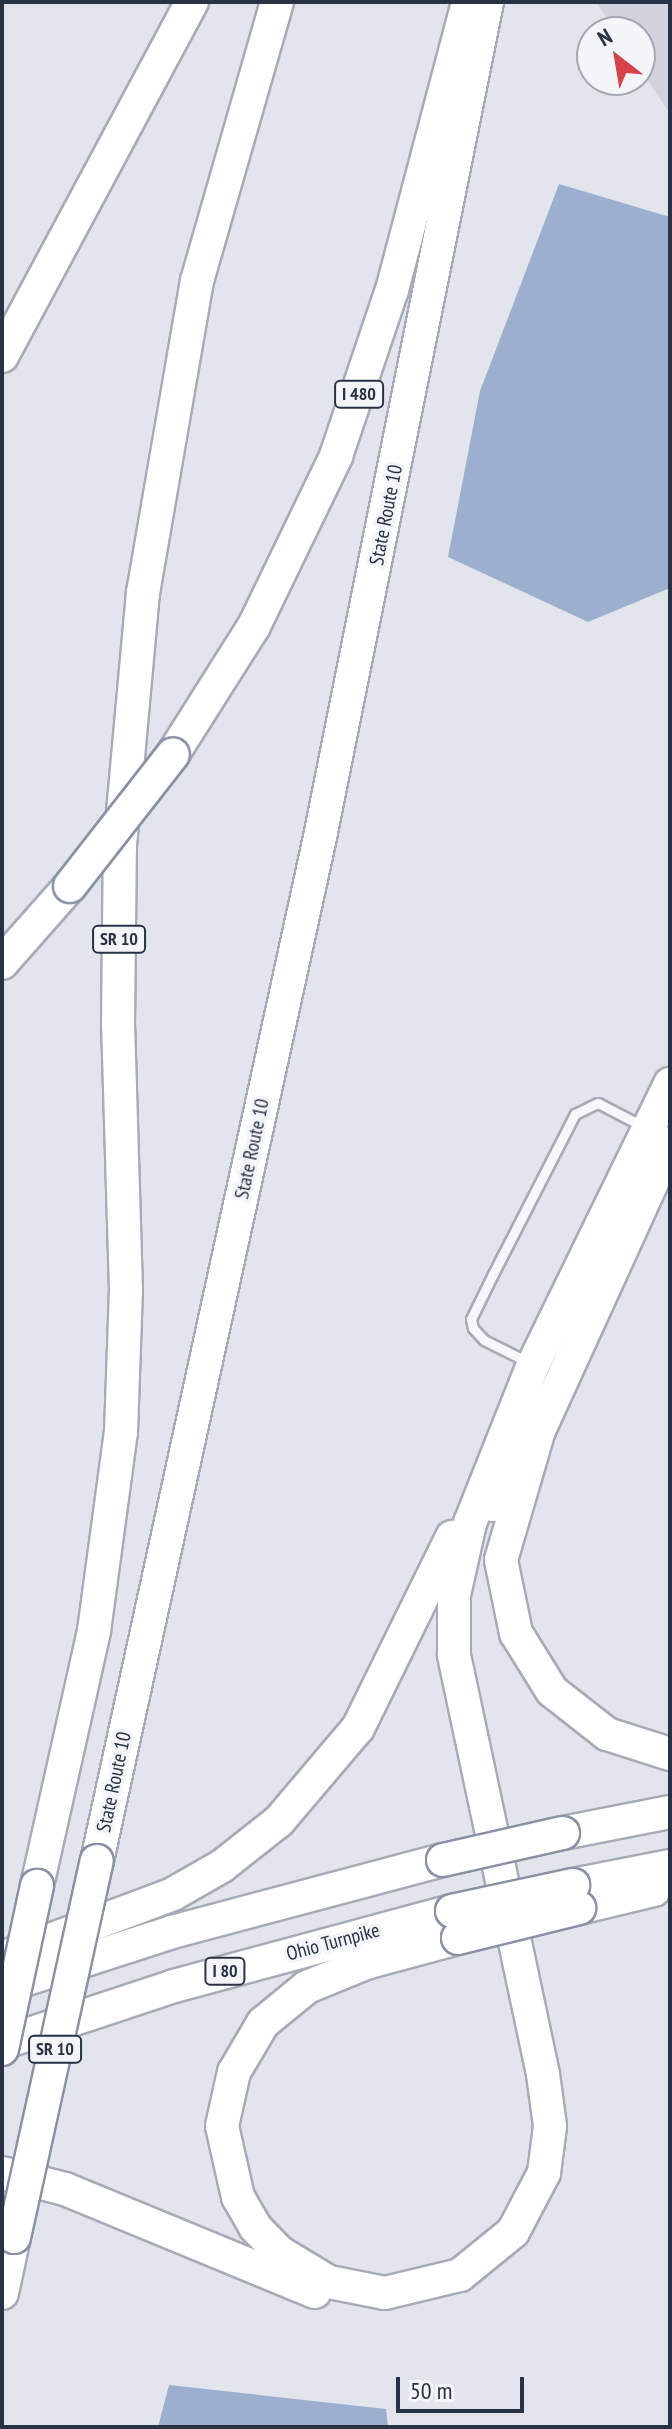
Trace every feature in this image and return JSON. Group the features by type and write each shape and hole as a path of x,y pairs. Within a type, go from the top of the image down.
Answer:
{"highway":[{"path":"2,356 192,2"},
{"name":"SR 10","path":"2,2049 94,1631 121,1432 126,1291 118,1026 120,845 143,593 197,281 277,2"},
{"name":"I 480","path":"2,963 70,886 173,754 254,626 336,456 392,290 468,2"},
{"name":"State Route 10","path":"2,2293 323,822 487,2"},
{"path":"670,1084 659,1136 539,1430 503,1545 501,1579 516,1633 542,1678 577,1714 626,1742 670,1754"},
{"path":"2,1958 173,1894 244,1850 296,1805 345,1747 371,1706 499,1445 533,1365 659,1136"},
{"path":"2,2173 65,2189 299,2287 363,2305 401,2306 455,2293 501,2264 536,2225 560,2161 561,2094 478,1709 465,1618 471,1563 484,1523 539,1430"},
{"path":"499,1445 460,1558 453,1604 454,1654 541,2062 549,2110 548,2155 523,2218 489,2256 460,2275 385,2293 329,2282 279,2252 255,2227 238,2197 226,2163 222,2126 234,2072 263,2023 307,1987 455,1925 576,1896 670,1866"},
{"path":"2,1987 172,1932 443,1860 670,1812"},
{"path":"576,1896 670,1886"},
{"name":"Ohio Turnpike","path":"2,2043 174,1986 455,1925"}],"lane":[{"path":"533,1365 484,1340 473,1328 471,1319 575,1114 598,1103 659,1136"}],"shaded area":[{"path":"596,2 670,2 670,114 656,93 656,16 605,16"}],"water":[{"path":"559,184 670,217 670,588 588,622 448,557 480,391"},
{"path":"169,2385 386,2409 388,2427 158,2427"}]}
